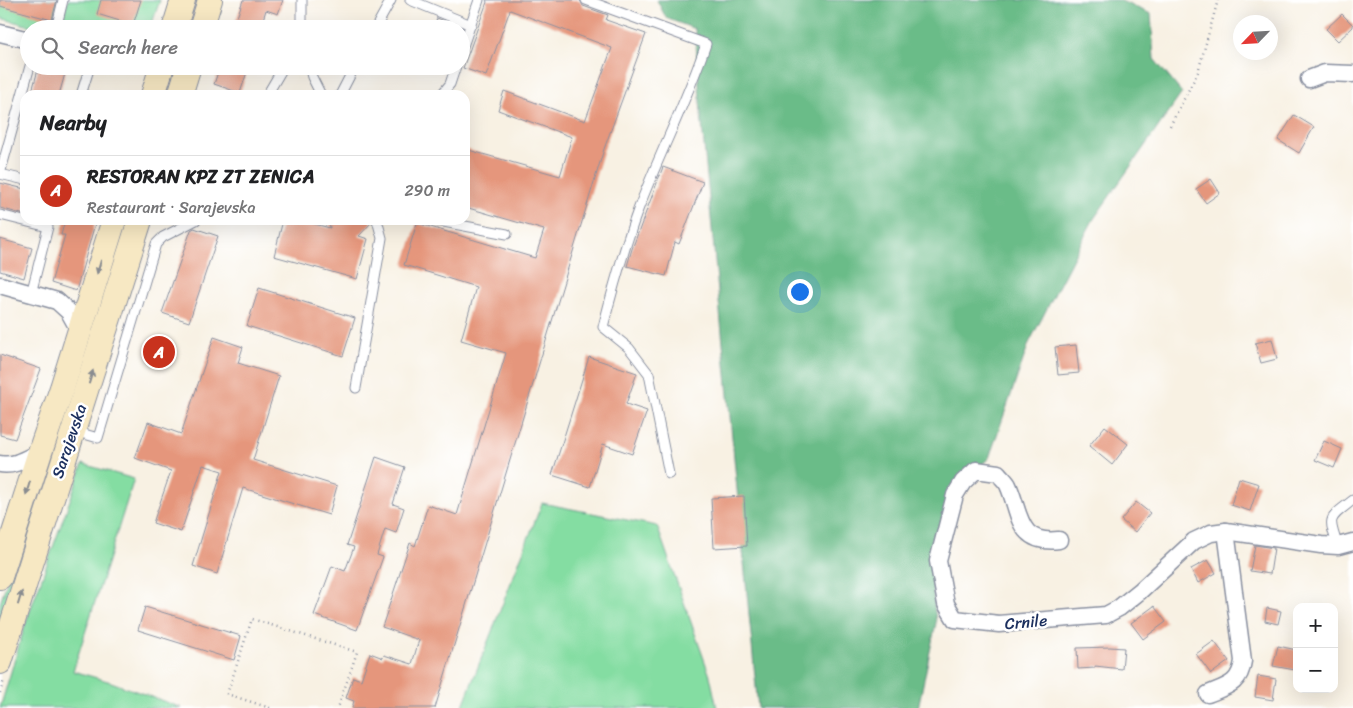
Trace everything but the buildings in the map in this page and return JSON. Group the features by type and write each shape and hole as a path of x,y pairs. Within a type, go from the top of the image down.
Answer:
{"main road":[{"path":"177,20 183,0"},
{"path":"204,20 210,0"},
{"path":"155,90 159,75"},
{"path":"182,90 186,75"},
{"name":"Sarajevska","path":"0,662 55,483 62,427 80,330 112,225"},
{"name":"Sarajevska","path":"0,577 40,452 62,427 138,225"}],"street":[{"path":"0,33 20,38"},
{"path":"1309,79 1325,73 1353,74"},
{"path":"0,286 57,301 69,312 80,330"},
{"path":"0,464 7,465 22,461 40,452"},
{"name":"Crnile","path":"1059,540 1046,542 1031,536 1021,524 1007,484 998,473 976,470 962,482 955,495 938,561 946,604 956,619 999,624 1106,615 1119,608 1140,591 1194,541 1211,533 1226,531 1321,545 1346,544"},
{"path":"1208,694 1236,680 1240,676 1243,661 1226,531"}],"lane":[{"path":"58,20 63,0"},
{"path":"302,0 302,20"},
{"path":"380,20 391,0"},
{"path":"410,0 459,20"},
{"path":"471,25 479,0"},
{"path":"586,0 706,44 693,83 638,211 603,326 629,348 649,374 669,474"},
{"path":"23,90 28,75"},
{"path":"83,90 87,75"},
{"path":"270,90 279,75"},
{"path":"311,75 318,90"},
{"path":"343,90 350,75"},
{"path":"445,90 450,84 453,75"},
{"path":"20,102 0,174 20,179"},
{"path":"0,215 20,220"},
{"path":"31,294 48,227 40,225"},
{"path":"62,427 98,438 156,244 163,237 186,225"},
{"path":"356,388 382,238 378,225"},
{"path":"459,225 507,234"},
{"path":"1346,544 1330,523 1332,516 1353,500"}],"path":[{"path":"1170,126 1198,72 1218,0"},
{"path":"270,708 227,694 252,619 357,652 338,708"}],"green space":[{"path":"0,0 59,0 53,20 20,20 20,23 0,18"},
{"path":"68,0 160,0 153,20 62,20"},
{"path":"657,0 1119,0 1151,14 1154,59 1182,93 1093,220 1029,343 989,458 962,482 929,549 936,623 918,708 758,708 701,114 695,29 666,18"},
{"path":"53,454 56,460 0,631 0,604 37,483 47,459"},
{"path":"83,464 134,479 73,671 111,682 182,708 0,708 27,619"},
{"path":"542,503 657,526 710,676 717,708 462,708"}],"place":[{"name":"RESTORAN KPZ ZT ZENICA","path":"159,352"}]}
